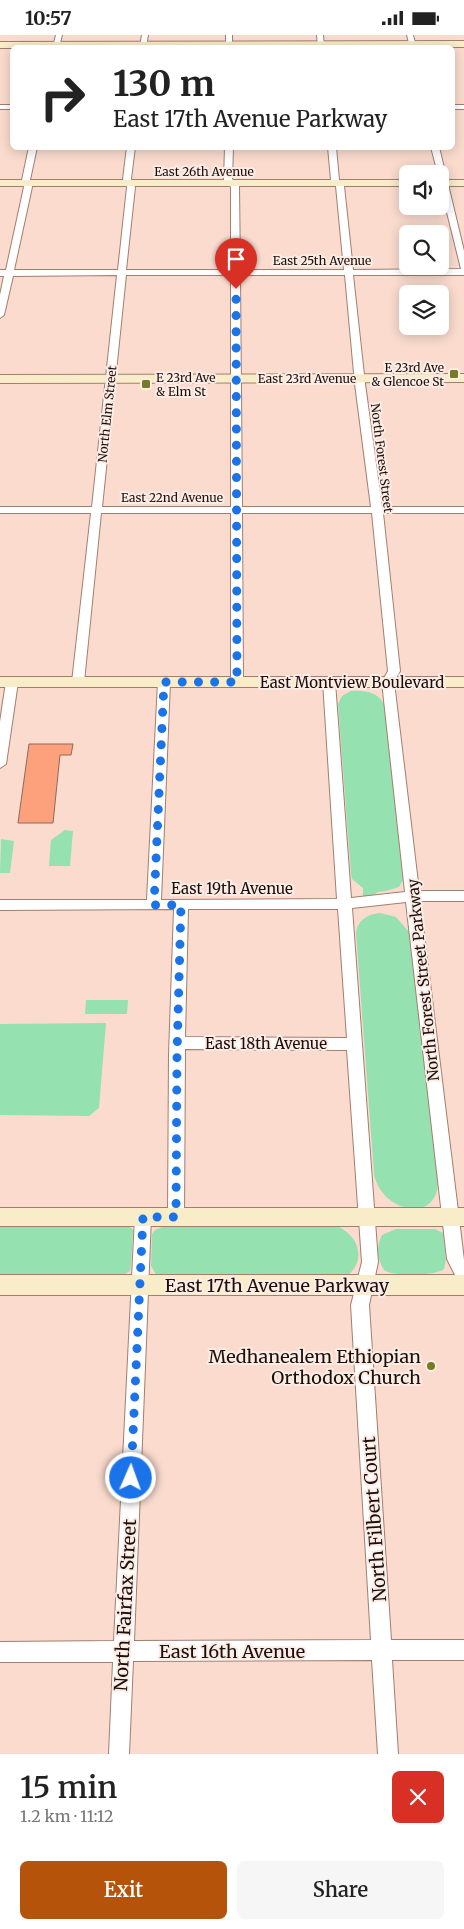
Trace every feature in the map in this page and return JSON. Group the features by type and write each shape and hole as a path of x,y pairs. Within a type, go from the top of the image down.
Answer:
{"street":[{"path":"0,45 57,42 411,42 464,44"},
{"path":"0,315 5,273 28,187 32,150"},
{"name":"North Elm Street","path":"78,682 132,187 127,179 131,150"},
{"path":"229,150 228,180 235,186 237,682"},
{"name":"North Forest Street","path":"332,150 337,183 340,186 394,671 388,682"},
{"path":"436,150 438,165"},
{"name":"East 26th Avenue","path":"0,183 399,183"},
{"path":"449,183 464,183"},
{"path":"449,213 464,268"},
{"name":"East 25th Avenue","path":"5,273 464,272"},
{"name":"East 23rd Avenue","path":"0,379 464,378"},
{"name":"East 22nd Avenue","path":"0,510 464,510"},
{"path":"0,764 6,682"},
{"name":"East Montview Boulevard","path":"6,682 464,682"},
{"path":"154,905 164,682"},
{"path":"329,682 366,1217"},
{"name":"North Forest Street Parkway","path":"388,682 413,896 457,1217 454,1259 464,1276"},
{"name":"East 19th Avenue","path":"0,905 344,905 413,896 464,896"},
{"path":"176,1217 181,905"},
{"name":"East 18th Avenue","path":"178,1043 354,1044"},
{"path":"0,1217 457,1217"},
{"name":"North Fairfax Street","path":"119,1754 143,1217"},
{"name":"North Filbert Court","path":"366,1217 370,1262 363,1285 360,1305 388,1754"},
{"name":"East 17th Avenue Parkway","path":"0,1285 464,1285"},
{"name":"East 16th Avenue","path":"0,1652 464,1650"}],"green space":[{"path":"351,691 362,691 376,695 385,707 404,878 399,887 378,892 363,903 363,888 352,879 351,874 338,704 342,696"},
{"path":"65,830 73,831 70,866 49,866 51,840"},
{"path":"1,839 14,841 10,873 0,873"},
{"path":"380,913 396,917 410,933 438,1181 436,1195 429,1204 420,1208 397,1205 379,1187 374,1174 356,933 358,925 364,919"},
{"path":"86,1000 128,1000 127,1014 85,1014"},
{"path":"106,1023 99,1108 89,1116 0,1115 0,1024"},
{"path":"0,1224 127,1224 133,1230 130,1271 122,1276 0,1277"},
{"path":"167,1225 337,1226 355,1241 358,1248 357,1262 354,1269 348,1275 157,1276 151,1266 152,1234 155,1230"},
{"path":"396,1229 435,1229 443,1233 446,1259 444,1269 433,1273 414,1275 396,1274 384,1270 379,1257 379,1244 382,1235"}],"building":[{"path":"29,744 73,744 71,755 60,755 53,823 18,823"}],"place":[{"name":"E 23rd Ave & Glencoe St","path":"454,374"},
{"name":"E 23rd Ave & Elm St","path":"146,384"},
{"name":"Medhanealem Ethiopian Orthodox Church","path":"431,1366"}],"route":[{"path":"131,1478 143,1217 176,1217 177,1198 176,1122 181,905 154,905 164,682 237,682 236,289"}]}
